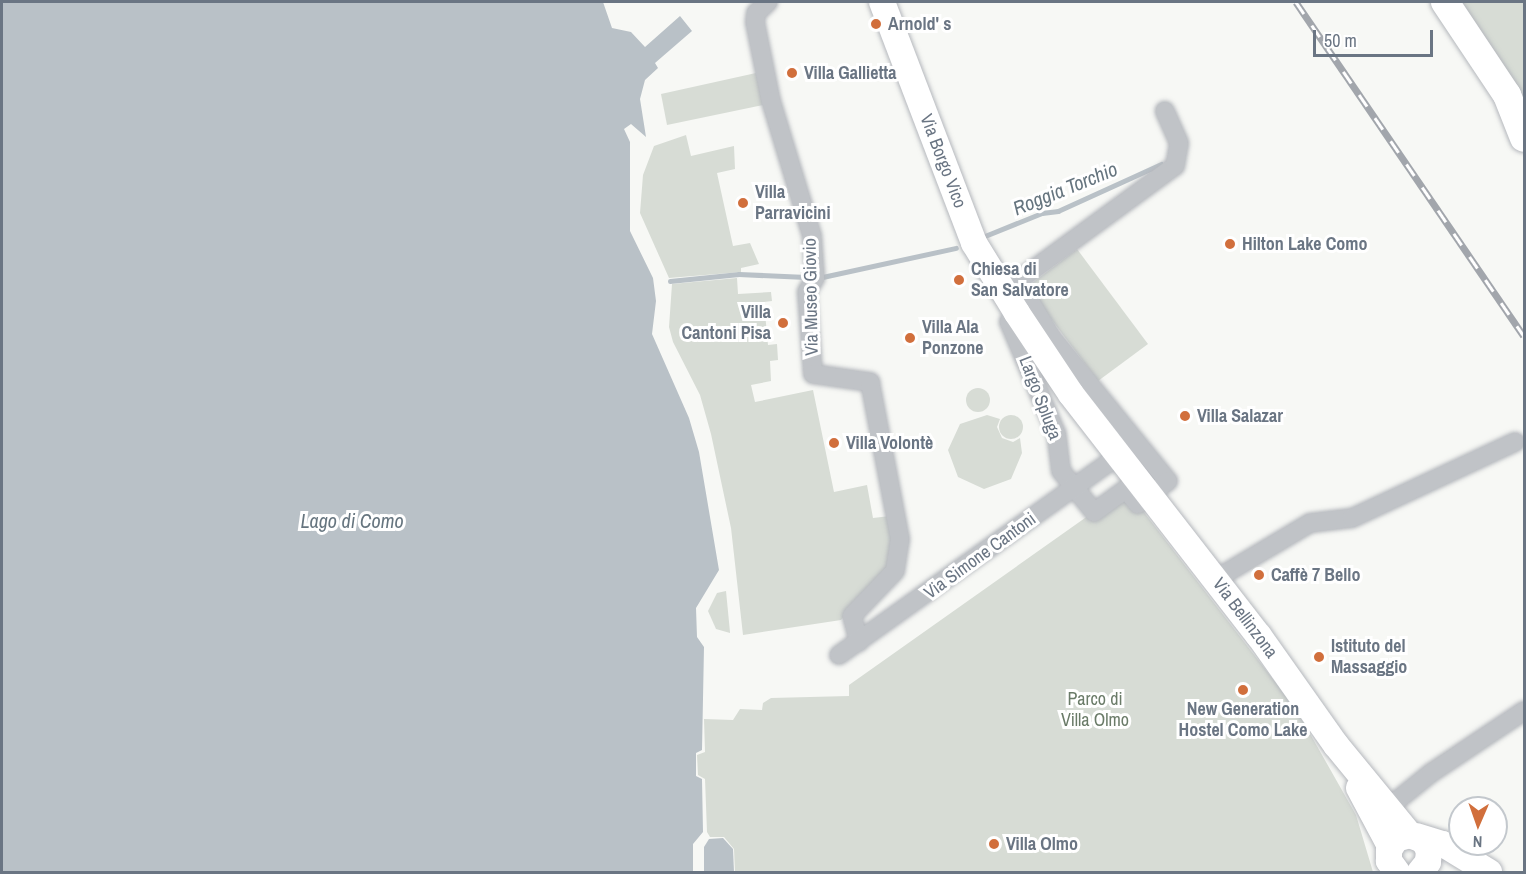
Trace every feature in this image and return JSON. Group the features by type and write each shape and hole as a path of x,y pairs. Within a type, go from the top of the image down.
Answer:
{"main road":[{"name":"Via Borgo Vico","path":"882,2 975,243 1017,313"},
{"path":"1445,2 1507,95 1524,138"},
{"name":"Largo Spluga","path":"1017,313 1071,394 1150,495"},
{"name":"Via Bellinzona","path":"1150,495 1216,579 1336,746 1389,807 1399,854"},
{"name":"Via Bellinzona","path":"1336,746 1399,854"},
{"path":"1399,854 1443,844 1484,870"},
{"path":"1399,854 1429,850 1424,869 1484,870"}],"street":[{"name":"Via Museo Giovio","path":"768,2 756,13 755,22 771,101 812,237 814,278 807,292 813,374 870,382 900,539 895,571 852,616 859,642"},
{"path":"1004,291 1175,166 1179,143 1165,111"},
{"name":"Largo Spluga","path":"1029,300 1065,355 1168,481 1138,504 1126,489 1094,512 1060,471 1056,433 1010,322 1017,313 1029,300"},
{"path":"1216,579 1310,523 1352,518 1515,442"},
{"name":"Via Simone Cantoni","path":"839,655 1119,455"},
{"path":"1389,807 1431,773 1524,711"}],"green space":[{"path":"1463,2 1524,2 1524,107 1460,4"},
{"path":"756,73 763,105 667,125 661,94"},
{"path":"686,135 691,156 734,146 735,169 717,173 733,246 750,243 759,264 741,268 741,272 669,278 640,213 643,175 654,146"},
{"path":"1077,249 1148,344 1098,381 1027,287"},
{"path":"737,278 738,294 771,292 772,301 764,302 768,345 777,344 778,360 770,361 771,381 751,385 755,402 813,390 834,492 867,485 873,518 890,516 894,541 887,574 841,620 743,635 731,528 711,434 700,395 673,342 669,327 672,284"},
{"path":"978,388 987,391 990,400 987,409 978,412 969,409 966,400 969,391"},
{"path":"987,415 1000,419 997,427 1002,438 1013,442 1020,438 1022,453 1011,479 984,489 958,477 948,450 960,424"},
{"path":"1011,415 1020,418 1023,427 1020,436 1011,439 1002,436 999,427 1002,418"},
{"name":"Parco di Villa Olmo","path":"1126,489 1296,709 1356,815 1373,872 735,872 734,849 724,837 710,837 707,832 705,779 698,775 697,755 705,752 704,719 733,720 740,709 762,710 763,703 771,698 849,696 849,685"},
{"path":"726,591 730,633 716,629 708,611 717,593"}],"water":[{"name":"Lago di Como","path":"2,2 603,2 612,28 631,32 645,47 680,16 692,31 655,63 658,68 645,80 640,99 646,137 631,124 624,129 630,142 630,231 653,278 656,301 652,334 689,418 699,452 719,570 696,608 697,637 704,647 702,750 696,753 696,776 702,779 703,832 693,844 693,872 2,872"},
{"path":"723,838 733,849 734,872 704,872 704,847 709,839"}],"waterway":[{"name":"Roggia Torchio","path":"980,238 1042,213 1058,211 1161,164"},
{"name":"Roggia Torchio","path":"818,278 956,248"},
{"name":"Roggia Torchio","path":"670,281 739,274 806,277"}],"railway":[{"path":"1296,2 1524,336"}],"place":[{"name":"Arnold' s","path":"876,24"},
{"name":"Villa Gallietta","path":"792,73"},
{"name":"Villa Parravicini","path":"743,203"},
{"name":"Hilton Lake Como","path":"1230,244"},
{"name":"Chiesa di San Salvatore","path":"959,280"},
{"name":"Villa Cantoni Pisa","path":"783,323"},
{"name":"Villa Ala Ponzone","path":"910,338"},
{"name":"Villa Salazar","path":"1185,416"},
{"name":"Villa Volontè","path":"834,443"},
{"name":"Caffè 7 Bello","path":"1259,575"},
{"name":"Istituto del Massaggio","path":"1319,657"},
{"name":"New Generation Hostel Como Lake","path":"1243,690"},
{"name":"Villa Olmo","path":"994,844"}]}
